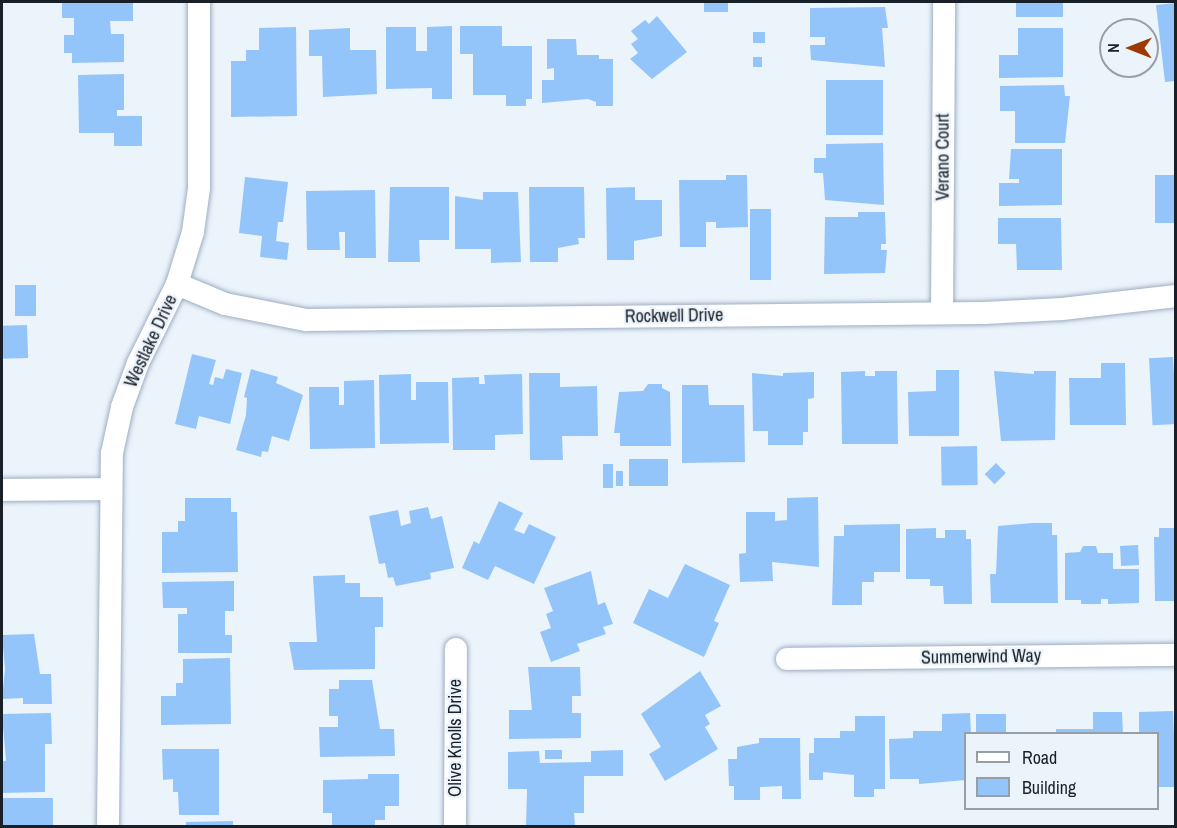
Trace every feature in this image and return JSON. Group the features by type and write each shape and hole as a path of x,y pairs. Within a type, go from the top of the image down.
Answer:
{"street":[{"name":"Westlake Drive","path":"108,826 110,489 122,407 138,363 177,284 193,232 199,188 200,2"},
{"name":"Verano Court","path":"942,313 944,2"},
{"name":"Rockwell Drive","path":"177,284 225,304 306,320 942,313 1062,309 1176,296"},
{"path":"2,490 110,489"},
{"name":"Olive Knolls Drive","path":"455,826 456,649"},
{"name":"Summerwind Way","path":"787,659 1176,655"}],"building":[{"path":"62,2 133,2 133,21 110,21 111,34 124,34 124,62 72,63 72,53 64,53 64,35 74,35 74,18 62,18"},
{"path":"704,2 728,2 728,12 704,12"},
{"path":"1016,2 1063,2 1063,17 1016,17"},
{"path":"1176,3 1176,81 1165,82 1156,5"},
{"path":"885,7 888,28 882,28 885,67 811,60 810,45 825,45 825,37 810,37 810,8"},
{"path":"657,16 687,52 652,79 630,59 638,53 631,44 638,39 631,31 645,20 649,24"},
{"path":"452,26 452,99 432,99 432,88 386,89 386,27 416,27 416,51 427,51 427,27"},
{"path":"460,26 502,26 502,46 532,46 532,99 526,99 526,106 506,106 506,95 473,95 473,54 460,54"},
{"path":"296,27 297,116 231,117 231,61 246,61 246,50 259,50 259,28"},
{"path":"350,28 350,50 376,50 377,94 323,97 322,56 309,56 309,30"},
{"path":"1018,28 1063,28 1063,77 999,78 999,55 1018,55"},
{"path":"753,32 765,32 765,43 753,43"},
{"path":"547,39 576,39 577,55 599,55 599,59 613,59 613,106 596,106 596,102 588,99 542,103 542,80 554,80 554,68 547,69"},
{"path":"753,57 762,57 762,67 753,67"},
{"path":"124,74 124,110 117,110 117,116 142,116 142,146 114,146 114,133 79,133 78,75"},
{"path":"826,80 883,80 883,135 826,135"},
{"path":"1064,85 1065,96 1070,96 1065,143 1015,143 1015,111 1000,111 1000,86"},
{"path":"883,143 884,205 825,200 823,173 814,173 814,158 826,158 826,144"},
{"path":"1011,149 1062,149 1062,205 999,206 999,183 1019,183 1019,179 1009,179"},
{"path":"726,175 747,175 748,227 716,228 716,222 706,222 706,247 680,247 679,180 726,180"},
{"path":"1155,175 1176,175 1176,223 1155,223"},
{"path":"245,177 288,182 283,222 278,222 276,241 289,243 287,260 260,257 262,236 239,233"},
{"path":"390,187 449,187 449,240 419,240 420,262 388,262"},
{"path":"529,187 584,187 585,238 578,238 579,244 558,248 558,262 530,262"},
{"path":"635,187 635,200 662,200 662,236 634,241 634,260 607,260 606,188"},
{"path":"375,190 376,258 345,258 345,232 339,232 340,250 307,250 306,191"},
{"path":"483,192 518,192 521,262 491,263 491,249 455,249 455,196 483,200"},
{"path":"750,209 771,209 771,280 750,280"},
{"path":"858,212 885,212 886,244 881,244 881,250 887,250 885,273 824,274 825,217 858,217"},
{"path":"998,218 1061,218 1062,270 1017,270 1016,244 998,244"},
{"path":"15,285 36,285 36,316 15,316"},
{"path":"27,325 28,358 3,359 2,326"},
{"path":"192,354 216,360 209,384 213,385 215,377 223,379 226,369 242,373 230,424 199,416 196,429 175,424"},
{"path":"1173,357 1176,424 1153,425 1149,358"},
{"path":"1101,363 1125,363 1126,425 1070,425 1069,378 1101,378"},
{"path":"251,369 278,377 276,383 303,395 289,441 272,436 268,452 262,451 261,457 236,450 246,415 247,398 244,397"},
{"path":"936,370 959,370 959,436 909,436 908,392 936,391"},
{"path":"865,371 865,376 875,376 875,371 897,371 898,444 842,444 841,372"},
{"path":"994,371 1034,374 1034,371 1056,371 1055,440 1001,441"},
{"path":"814,372 814,398 808,399 808,432 803,432 803,445 768,445 768,431 753,431 752,373 783,376 783,373"},
{"path":"529,373 560,373 560,387 597,386 598,436 562,436 563,460 530,460"},
{"path":"411,374 411,400 416,400 416,382 448,382 449,443 380,444 379,375"},
{"path":"522,374 523,434 495,435 495,450 453,450 452,378 479,377 479,384 485,384 484,375"},
{"path":"374,380 375,448 310,449 309,387 339,387 339,405 344,405 344,381"},
{"path":"648,384 662,384 662,388 670,392 671,446 620,446 620,433 614,433 619,392 643,391"},
{"path":"682,385 708,385 709,405 744,405 745,462 682,463"},
{"path":"977,446 978,485 942,486 941,447"},
{"path":"629,459 668,459 668,486 629,486"},
{"path":"996,463 1006,473 995,484 985,474"},
{"path":"603,464 613,464 613,488 603,488"},
{"path":"616,471 623,471 623,486 616,486"},
{"path":"818,497 819,567 772,562 773,581 740,582 739,554 746,553 746,512 775,512 775,521 787,520 787,498"},
{"path":"185,498 231,498 231,512 237,512 238,572 162,573 162,532 178,532 178,521 185,521"},
{"path":"499,501 523,513 514,530 524,534 529,524 556,537 534,584 495,566 488,580 462,568 474,541 479,544"},
{"path":"428,507 431,519 442,516 454,568 430,573 431,579 396,586 393,577 388,578 385,563 379,564 369,516 398,510 401,526 411,523 409,511"},
{"path":"1052,523 1052,535 1057,535 1058,603 991,603 990,574 996,574 998,526"},
{"path":"900,524 900,572 874,572 874,582 862,582 862,605 832,605 834,536 844,536 844,525"},
{"path":"936,528 936,538 945,538 945,530 966,530 966,539 971,539 972,604 944,604 943,586 930,586 930,579 906,579 906,529"},
{"path":"1159,528 1176,528 1176,601 1155,601 1154,537 1159,537"},
{"path":"1138,545 1139,565 1121,566 1120,546"},
{"path":"1083,546 1096,546 1098,553 1113,553 1113,569 1139,569 1139,603 1108,604 1108,599 1101,599 1101,604 1081,604 1081,600 1065,600 1065,553 1080,552"},
{"path":"685,564 730,585 714,621 719,623 704,657 633,623 649,589 668,598"},
{"path":"591,571 598,605 605,602 613,624 603,627 606,634 577,644 580,651 551,662 540,632 551,628 546,614 553,611 544,588"},
{"path":"345,575 345,583 360,583 360,597 383,597 383,627 375,627 375,669 294,670 289,642 317,642 313,576"},
{"path":"234,581 234,611 225,611 225,635 232,635 232,653 178,653 178,614 187,614 187,608 163,608 162,582"},
{"path":"34,634 40,674 51,674 52,704 23,704 23,698 2,699 5,669 2,635"},
{"path":"230,658 231,724 161,725 161,696 176,696 176,683 183,683 183,659"},
{"path":"528,667 580,667 581,696 572,696 572,713 581,713 581,738 509,739 509,710 532,710"},
{"path":"700,671 721,706 705,715 710,724 705,727 718,749 665,781 649,754 661,747 641,714"},
{"path":"339,680 372,680 380,729 394,729 395,756 320,757 319,727 338,727 338,716 329,716 329,689 339,689"},
{"path":"1173,711 1176,787 1159,787 1159,732 1139,732 1139,712"},
{"path":"1093,712 1122,712 1123,732 1056,732 1056,729 1093,729"},
{"path":"51,713 52,744 45,744 45,792 2,793 2,761 6,761 2,714"},
{"path":"970,713 971,732 964,732 964,780 919,784 919,779 890,779 889,739 913,738 913,731 942,731 942,714"},
{"path":"976,714 1006,714 1006,732 976,732"},
{"path":"855,716 885,716 885,789 874,789 874,797 854,797 854,775 823,772 823,780 809,780 809,753 814,753 814,738 840,738 840,731 855,731"},
{"path":"759,738 800,738 801,799 782,799 782,786 760,787 760,800 734,800 734,786 729,786 728,759 737,759 737,747 759,743"},
{"path":"162,749 219,749 219,815 179,815 178,792 173,792 173,779 163,780"},
{"path":"545,750 562,750 562,759 545,759"},
{"path":"623,750 623,776 584,776 584,813 574,813 575,826 526,826 527,789 508,789 508,752 539,751 540,763 591,762 591,751"},
{"path":"368,774 399,774 399,806 385,806 385,820 375,820 375,826 332,826 332,813 323,813 323,780 368,779"},
{"path":"2,798 53,798 53,826 2,826"},
{"path":"233,821 233,826 186,826 186,822"}]}
